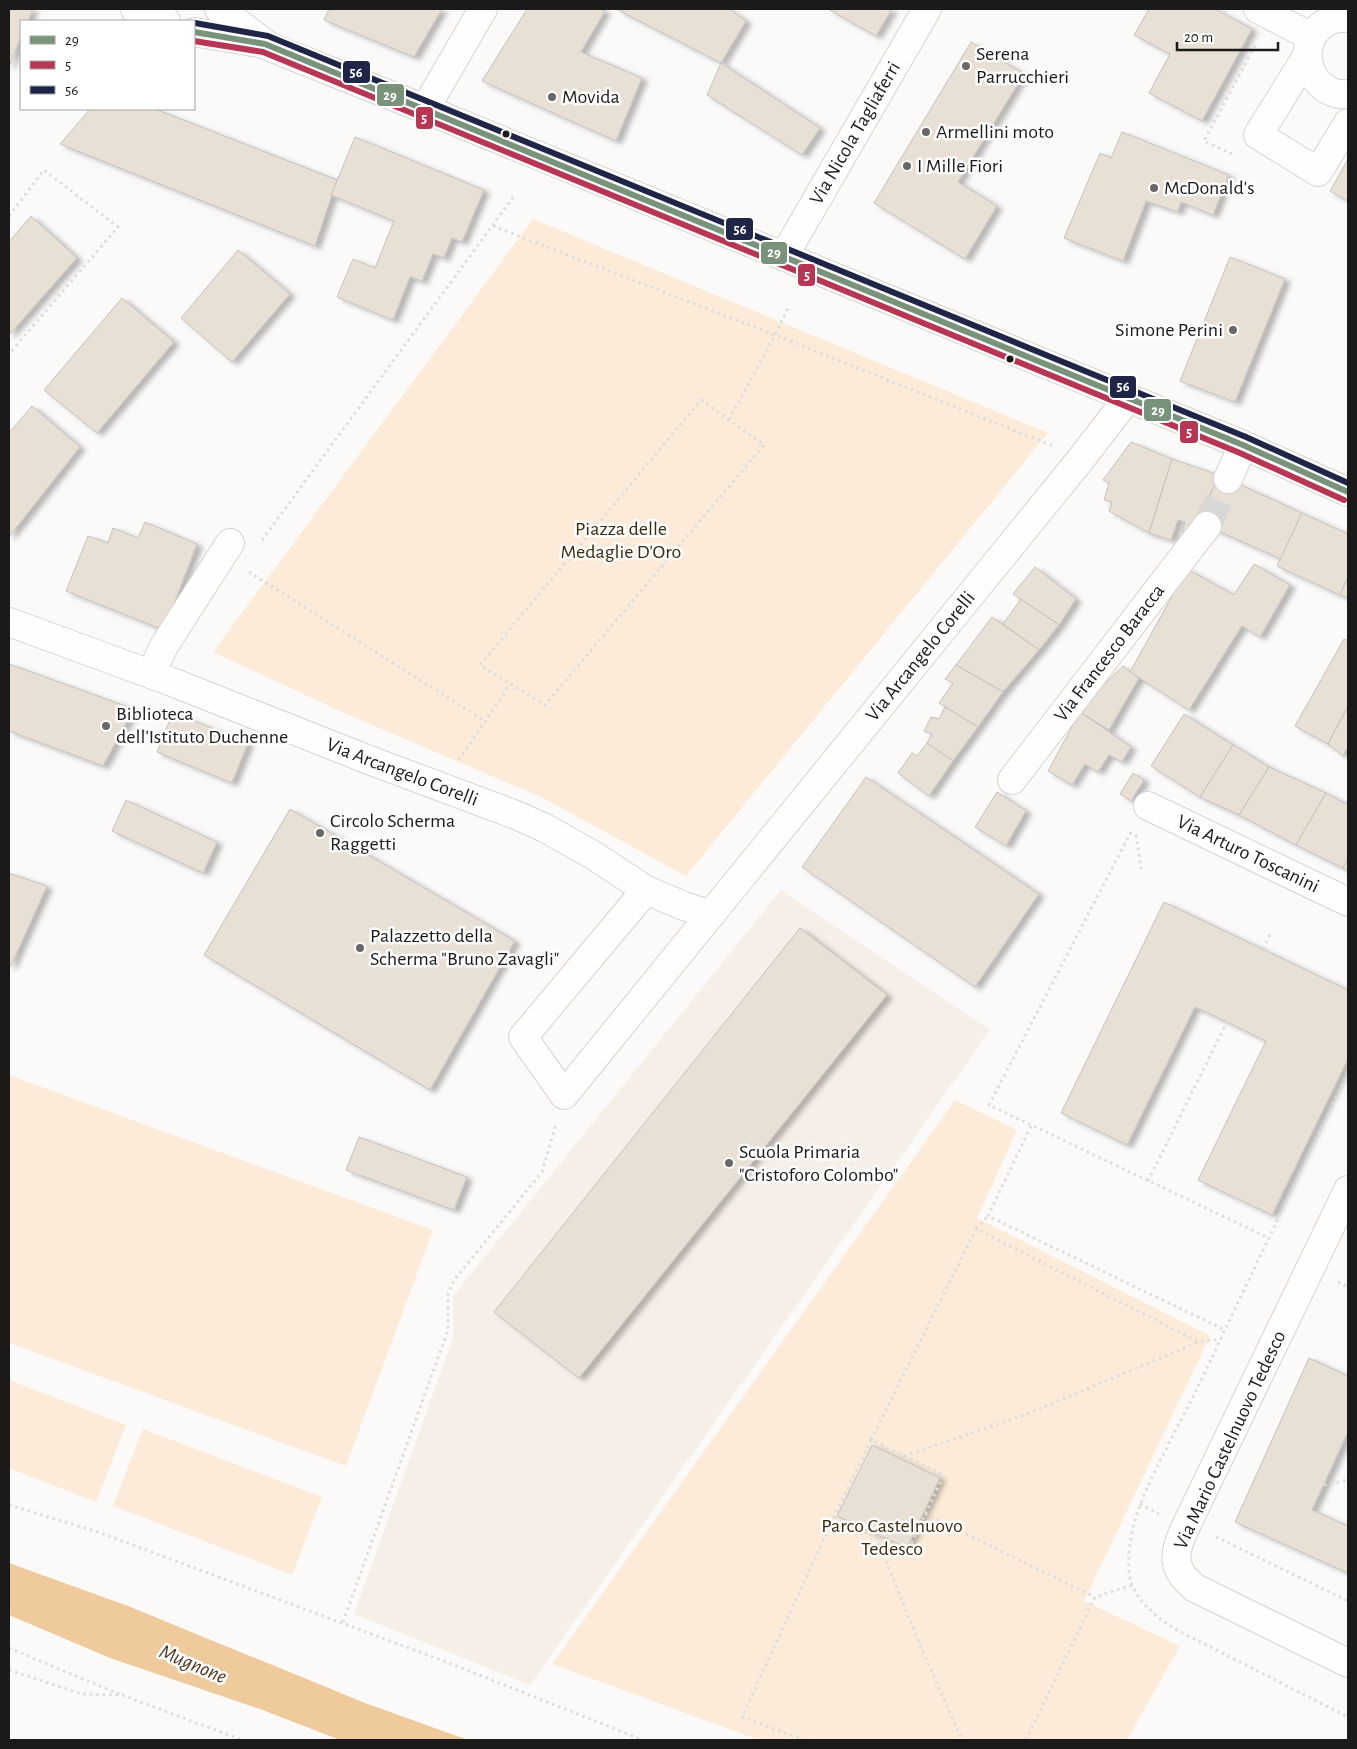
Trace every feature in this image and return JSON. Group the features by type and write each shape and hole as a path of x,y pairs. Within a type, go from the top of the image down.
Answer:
{"street":[{"path":"135,9 163,20"},
{"path":"219,9 265,44"},
{"path":"424,109 483,9"},
{"name":"Via Nicola Tagliaferri","path":"784,256 927,9"},
{"path":"1258,9 1309,46"},
{"path":"1345,15 1329,21 1319,28 1258,135 1318,172 1348,122"},
{"path":"195,32 265,44 1243,445 1348,492"},
{"path":"1309,46 1309,70 1317,83 1330,91 1348,94"},
{"name":"Via Arcangelo Corelli","path":"564,1095 1081,460 1128,398"},
{"path":"1228,479 1243,445"},
{"name":"Via Francesco Baracca","path":"1012,780 1207,526"},
{"path":"151,674 164,646 230,543"},
{"name":"Via Arcangelo Corelli","path":"9,622 151,674 369,760 516,815 545,828 593,855 646,890 711,915"},
{"name":"Via Arturo Toscanini","path":"1141,815 1348,902"},
{"path":"564,1095 523,1037 646,890"},
{"name":"Via Mario Castelnuovo Tedesco","path":"1348,1190 1184,1528 1176,1550 1180,1571 1195,1588 1348,1663"}],"path":[{"path":"9,216 44,170 118,227 9,354"},
{"path":"259,544 514,196"},
{"path":"493,226 1054,446"},
{"path":"728,420 788,308"},
{"path":"701,400 764,445 545,705 510,684 480,665 701,400"},
{"path":"242,568 485,721"},
{"path":"457,765 510,684"},
{"path":"1141,815 989,1105 1269,1238"},
{"path":"1135,832 1141,869"},
{"path":"1262,949 1271,932"},
{"path":"1148,1181 1227,1022"},
{"path":"1348,1073 1140,1504 1131,1531 1128,1553 1129,1573 1138,1597 1148,1609 1173,1628 1348,1717"},
{"path":"343,1622 448,1330 448,1294 454,1280 542,1172 564,1095"},
{"path":"805,1740 742,1717 871,1440 976,1229 988,1216 1031,1126"},
{"path":"988,1216 1225,1330"},
{"path":"976,1229 1199,1342"},
{"path":"1337,1282 1341,1274"},
{"path":"904,1456 1024,1415 1199,1342 1221,1339"},
{"path":"834,1517 907,1552 944,1475 871,1440"},
{"path":"1324,1485 1348,1480"},
{"path":"1140,1504 1162,1515"},
{"path":"9,1505 98,1532 343,1622 643,1740"},
{"path":"925,1514 1095,1597 1132,1585"},
{"path":"1212,1535 1348,1601"},
{"path":"876,1537 923,1652 962,1740"},
{"path":"1026,1740 1095,1597"},
{"path":"9,1648 122,1695 242,1740"},
{"path":"9,1670 82,1694 122,1695"}],"shaded area":[{"name":"Scuola Primaria \"Cristoforo Colombo\"","path":"781,890 990,1030 530,1685 354,1614 453,1338 453,1296"}],"green space":[{"name":"Piazza delle Medaglie D'Oro","path":"533,219 1048,433 686,876 541,797 344,713 213,652"},
{"path":"9,1075 433,1230 346,1466 9,1343"},
{"name":"Parco Castelnuovo Tedesco","path":"955,1100 1017,1130 977,1218 1210,1336 1084,1601 1180,1646 1127,1740 759,1740 552,1664"},
{"path":"9,1380 126,1425 96,1502 9,1468"},
{"path":"143,1429 322,1497 292,1575 113,1506"}],"water":[{"name":"Mugnone","path":"9,1563 128,1606 365,1703 468,1740 340,1740 260,1709 110,1658 9,1615"}],"building":[{"path":"9,9 33,9 28,20 20,20 20,40 9,67"},
{"path":"329,9 442,9 414,57 324,20"},
{"path":"527,9 601,9 605,11 581,52 642,78 616,141 482,81"},
{"path":"616,9 729,9 746,21 721,63"},
{"path":"828,9 892,9 876,36"},
{"path":"1149,9 1215,9 1252,29 1202,121 1149,93 1170,54 1134,35"},
{"path":"971,42 1024,74 958,182 997,206 965,259 874,203"},
{"path":"721,63 820,128 802,155 707,95"},
{"path":"89,110 158,110 337,180 315,246 60,144"},
{"name":"McDonald's","path":"1122,132 1229,175 1213,215 1181,202 1178,212 1146,201 1123,261 1064,238 1100,153 1111,158"},
{"path":"355,137 484,190 462,242 452,238 444,258 433,254 422,281 410,277 393,320 337,297 353,259 375,268 394,221 331,195"},
{"path":"1348,159 1348,201 1330,191"},
{"path":"31,216 77,258 9,335 9,242"},
{"path":"238,250 290,294 232,362 181,318"},
{"name":"Simone Perini","path":"1230,257 1285,279 1235,402 1180,381"},
{"path":"122,298 174,342 97,433 44,390"},
{"path":"32,406 80,447 9,537 9,433"},
{"path":"1131,442 1172,459 1149,533 1109,511 1112,502 1104,500 1109,483 1103,480"},
{"path":"1172,459 1219,475 1198,522 1194,537 1182,533 1185,522 1178,520 1171,540 1149,533"},
{"path":"1219,475 1302,513 1281,559 1198,522"},
{"path":"1302,513 1348,534 1348,576 1340,595 1277,566"},
{"path":"145,522 197,544 164,630 66,591 88,536 108,543 113,528 138,538"},
{"path":"1254,564 1290,585 1260,637 1242,626 1189,710 1130,672 1187,569 1234,595"},
{"path":"1035,567 1076,599 1059,625 1013,594"},
{"path":"1348,576 1348,598 1340,595"},
{"path":"1021,599 1059,625 1039,650 1003,624"},
{"path":"992,617 1039,650 1003,692 956,665"},
{"path":"1344,639 1348,641 1348,706 1328,744 1295,726"},
{"path":"9,664 134,709 103,766 9,731"},
{"path":"956,665 1003,692 978,727 939,703 953,683 945,679"},
{"path":"1123,666 1139,678 1109,730 1080,712 1095,693"},
{"path":"1348,706 1348,747 1343,756 1328,744"},
{"path":"945,707 978,727 953,761 927,743 932,734 924,731 931,717 939,719"},
{"path":"173,712 248,743 232,783 157,752"},
{"path":"1080,712 1131,747 1122,762 1109,755 1098,772 1085,764 1072,785 1048,771"},
{"path":"1184,714 1233,745 1200,797 1151,766"},
{"path":"927,743 953,761 929,796 898,773 912,753 917,756"},
{"path":"1233,745 1269,767 1239,815 1200,797"},
{"path":"1269,767 1326,793 1296,845 1239,815"},
{"path":"1133,773 1144,780 1131,801 1120,794"},
{"path":"866,777 1039,894 975,987 802,867"},
{"path":"997,792 1026,811 1006,846 975,827"},
{"path":"1326,793 1348,805 1348,859 1343,868 1296,845"},
{"path":"126,800 217,842 203,873 112,831"},
{"name":"Palazzetto della Scherma \"Bruno Zavagli\"","path":"290,809 515,941 430,1090 204,955"},
{"path":"1348,859 1348,871 1343,868"},
{"path":"9,873 47,886 11,966 9,965"},
{"path":"1164,902 1348,990 1348,1059 1272,1215 1198,1180 1266,1041 1227,1022 1195,1007 1127,1145 1061,1113"},
{"path":"800,928 887,995 579,1378 494,1312"},
{"path":"359,1137 467,1177 454,1210 346,1170"},
{"path":"1309,1358 1348,1376 1348,1432 1312,1510 1348,1526 1348,1573 1235,1522"},
{"path":"872,1445 940,1478 907,1548 837,1516"}],"tunnel":[{"path":"1207,526 1228,479"}],"transit line":[{"name":"56","path":"195,23 268,36 1246,437 1348,483"},
{"name":"29","path":"195,32 265,44 1243,445 1348,492"},
{"name":"5","path":"195,41 263,52 1240,453 1344,500"}],"place":[{"name":"Serena Parrucchieri","path":"966,66"},
{"name":"Movida","path":"552,97"},
{"name":"Armellini moto","path":"926,132"},
{"name":"I Mille Fiori","path":"907,166"},
{"name":"McDonald's","path":"1154,188"},
{"name":"Simone Perini","path":"1233,330"},
{"name":"Biblioteca dell'Istituto Duchenne","path":"106,726"},
{"name":"Circolo Scherma Raggetti","path":"320,833"},
{"name":"Palazzetto della Scherma \"Bruno Zavagli\"","path":"360,948"},
{"name":"Scuola Primaria \"Cristoforo Colombo\"","path":"729,1163"}]}
